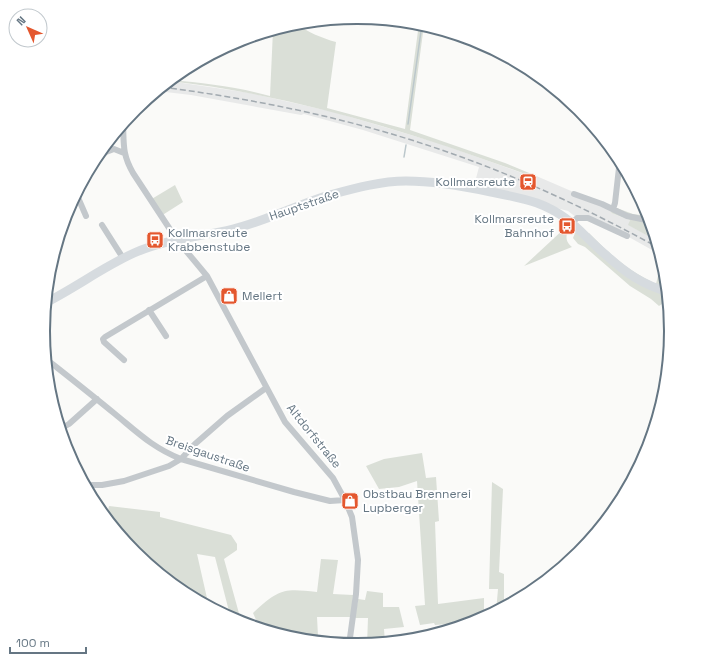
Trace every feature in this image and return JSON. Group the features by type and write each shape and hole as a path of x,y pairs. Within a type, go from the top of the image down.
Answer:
{"main road":[{"name":"Hauptstraße","path":"51,300 123,258 148,247 233,229 350,190 377,184 406,181 457,186 521,199 547,207 572,223 617,265 633,277 654,288 662,290"}],"street":[{"path":"109,149 114,149 124,153 123,132"},
{"name":"Altdorfstraße","path":"124,153 128,164 137,179 177,240 207,276 285,422 333,478 345,500 352,517 358,560 356,594 350,639"},
{"path":"613,209 619,171"},
{"path":"574,194 627,216 643,219"},
{"path":"79,200 86,216"},
{"path":"572,223 577,218 588,218 627,236"},
{"path":"102,225 123,258"},
{"path":"124,360 104,342 103,339 207,276"},
{"path":"150,310 166,336"},
{"name":"Breisgaustraße","path":"51,363 150,443 165,453 294,492 330,500 345,500"},
{"path":"91,485 102,485 129,480 169,466 180,458 226,416 266,388"},
{"path":"65,426 97,399"}],"shaded area":[{"path":"305,29 325,39 336,42 327,108 405,129 418,30 423,31 410,130 505,163 534,175 533,177 444,145 399,131 308,106 216,87 178,82 180,81 196,82 246,90 270,96 273,35"},
{"path":"178,82 250,93 334,112 441,144 533,177 534,175 613,209 611,213 630,220 629,225 649,236 654,251 627,236 588,218 577,218 568,211 474,186 479,167 363,130 304,114 301,115 191,95 165,92"},
{"path":"175,185 183,202 161,216 150,200"},
{"path":"614,207 633,214 641,215 649,237 628,225 630,220 611,213"},
{"path":"566,227 568,229 567,241 572,247 524,266"},
{"path":"575,233 584,238 589,233 620,262 656,284 659,272 663,304 659,306 651,299 630,286 585,247 578,244 573,238"},
{"path":"422,453 426,478 436,477 439,521 435,522 438,604 484,598 484,612 455,623 435,625 434,623 420,625 415,606 425,605 417,481 399,487 379,489 366,466 384,459"},
{"path":"492,482 503,489 499,572 504,574 504,602 497,605 498,589 489,589"},
{"path":"109,506 160,512 160,517 231,535 237,544 237,550 224,559 240,616 229,611 215,557 197,554 207,600 186,587 154,563 126,534 108,512"},
{"path":"321,559 338,560 333,594 353,595 351,617 317,617 318,636 277,629 258,623 253,613 269,599 282,592 296,590 317,592"},
{"path":"367,591 383,593 383,607 399,607 404,627 384,629 385,637 367,638 368,618 355,618 358,599 365,600"}],"waterway":[{"path":"408,124 421,31"},
{"path":"404,157 406,145"}],"railway":[{"path":"170,88 273,105 345,121 417,142 480,164 532,185 584,209 652,244"}],"place":[{"name":"Kollmarsreute","path":"528,182"},
{"name":"Kollmarsreute Bahnhof","path":"567,226"},
{"name":"Kollmarsreute Krabbenstube","path":"155,240"},
{"name":"Mellert","path":"229,296"},
{"name":"Obstbau Brennerei Lupberger","path":"350,501"}]}
